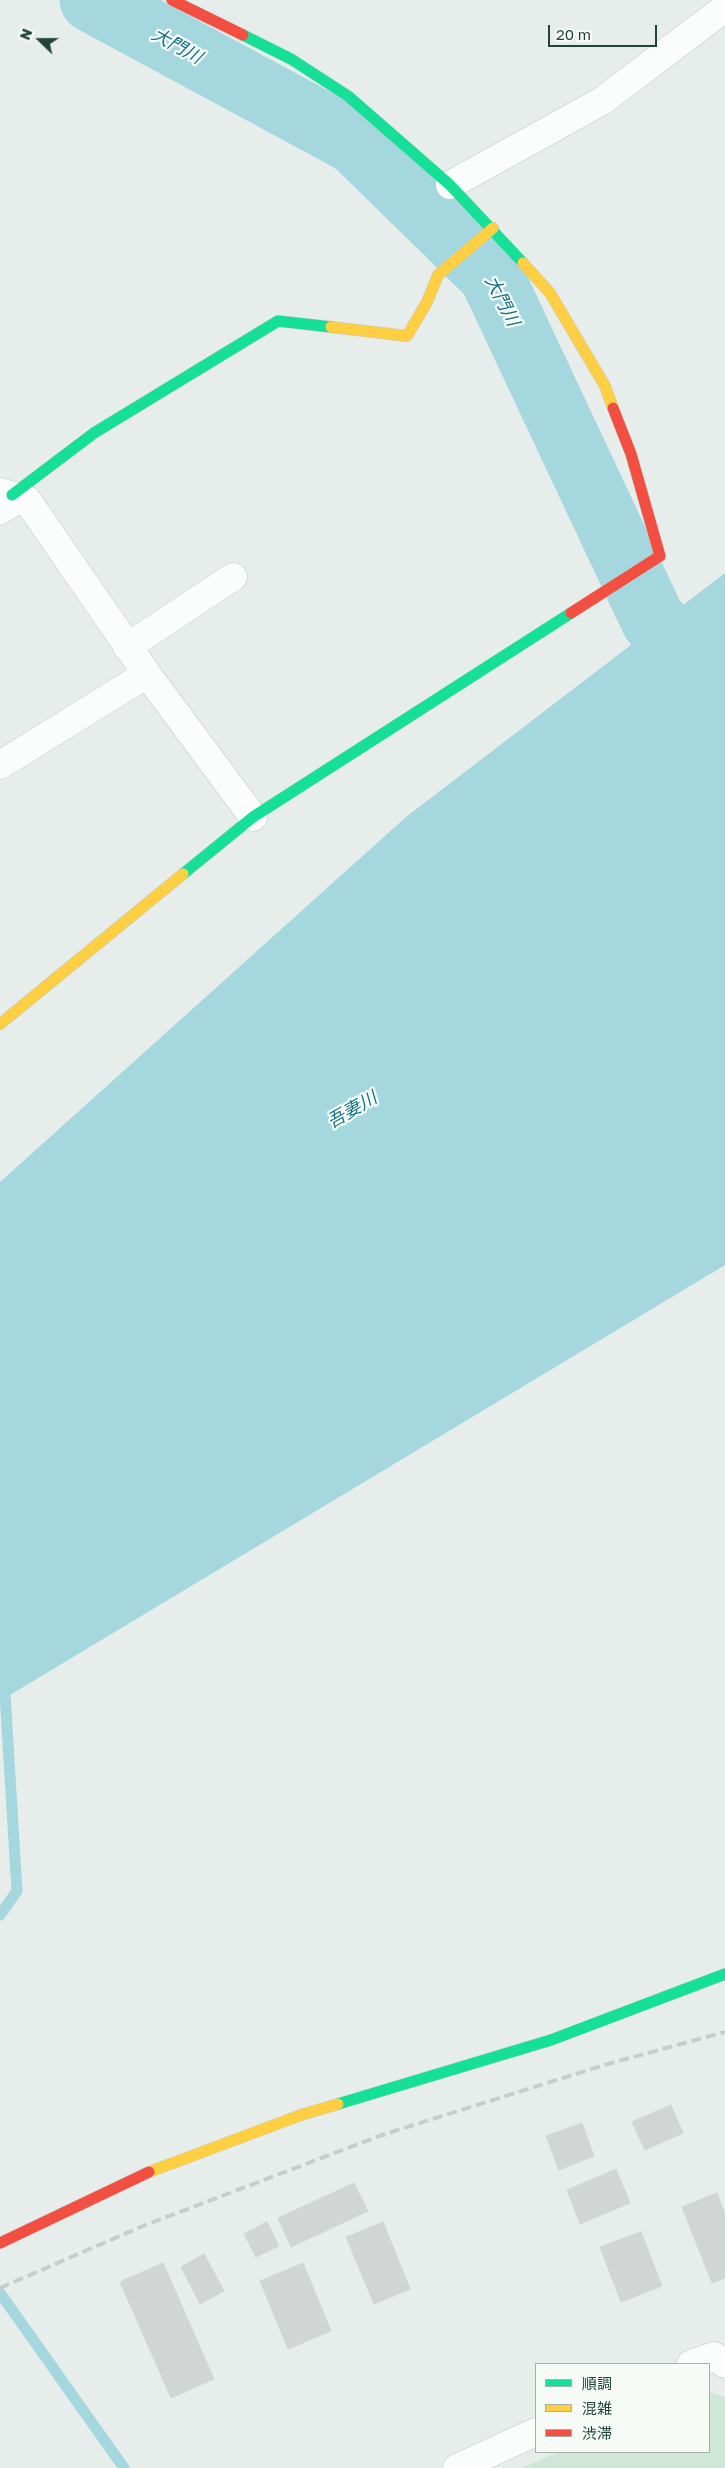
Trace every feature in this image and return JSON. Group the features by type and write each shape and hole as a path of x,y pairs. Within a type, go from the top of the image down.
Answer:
{"street":[{"path":"0,1024 253,817 660,556 631,454 605,386 550,293 450,185 340,91 291,58 172,0"},
{"path":"450,185 602,101 725,8"},
{"path":"253,817 127,647 10,500 94,433 278,322 406,336 427,302 438,275 492,229"},
{"path":"127,647 233,578"},
{"path":"0,766 147,674"},
{"path":"0,2243 149,2172 301,2114 551,2040 725,1974"},
{"path":"694,2363 714,2356 725,2364"},
{"path":"457,2468 535,2432"}],"green space":[{"path":"710,2392 725,2397 725,2468 521,2468 557,2453 710,2453"}],"water":[{"name":"吾妻川","path":"725,573 725,1265 0,1701 0,1182 406,817"}],"building":[{"path":"671,2105 683,2133 645,2150 632,2122"},
{"path":"582,2123 594,2156 559,2170 546,2136"},
{"path":"616,2169 630,2203 580,2224 567,2190"},
{"path":"354,2183 368,2211 291,2247 278,2218"},
{"path":"717,2193 725,2214 725,2278 712,2283 682,2207"},
{"path":"267,2222 279,2246 256,2257 244,2234"},
{"path":"383,2222 410,2289 374,2304 346,2237"},
{"path":"641,2232 662,2286 621,2302 600,2247"},
{"path":"204,2254 224,2291 200,2304 181,2267"},
{"path":"163,2263 214,2379 171,2398 120,2282"},
{"path":"303,2263 331,2331 288,2349 260,2281"}],"waterway":[{"name":"大門川","path":"92,0 355,142 491,275 653,620 725,695"},
{"path":"0,1670 4,1677 17,1891 0,1915"},
{"path":"0,2293 124,2468"}],"railway":[{"path":"0,2288 143,2226 382,2135 604,2065 725,2032"}],"traffic: fast":[{"path":"243,35 291,59 348,96 450,185 523,263"},
{"path":"12,495 94,433 278,321 331,327"},
{"path":"183,874 253,817 571,613"},
{"path":"338,2104 551,2040 725,1974"}],"traffic: slow":[{"path":"331,327 407,336 427,302 438,275 493,228"},
{"path":"523,263 550,293 605,386 613,408"},
{"path":"0,1024 183,874"},
{"path":"149,2172 301,2115 338,2104"}],"traffic: jam":[{"path":"172,0 243,35"},
{"path":"571,613 660,556 631,454 613,408"},
{"path":"0,2243 149,2172"}]}
